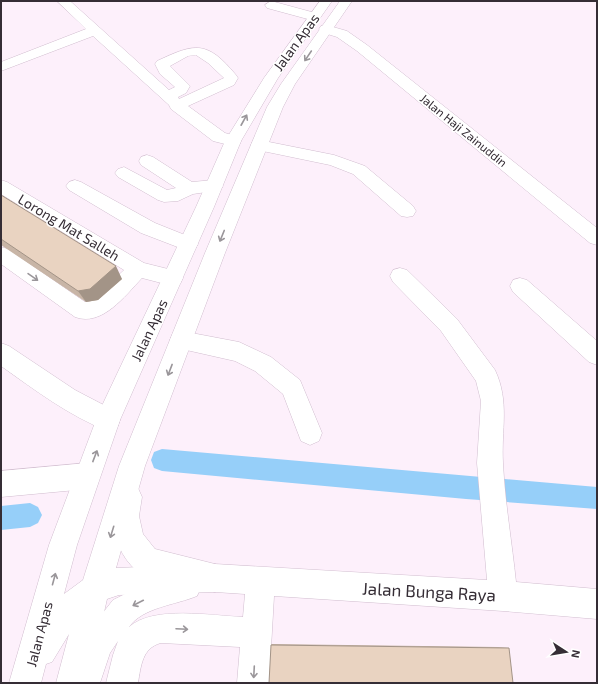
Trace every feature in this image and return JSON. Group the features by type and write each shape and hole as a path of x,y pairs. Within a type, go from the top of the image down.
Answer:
{"main road":[{"path":"63,1 94,31 128,58 172,101 207,130 219,137 233,141"},
{"name":"Jalan Apas","path":"27,677 63,545 108,420 205,207 233,141 271,78 322,15 346,1"},
{"name":"Jalan Haji Zainuddin","path":"271,5 322,15 342,34 362,48 597,238"},
{"name":"Jalan Apas","path":"72,683 95,589 132,466 256,153 278,102 322,15"},
{"path":"1,67 94,31"},
{"path":"191,51 199,51 204,54 231,78 229,82 172,101 183,86 165,71 162,64 191,51"},
{"path":"205,207 214,213 220,212 224,208 239,171 244,163 256,153 334,160 359,170 406,211"},
{"path":"147,161 189,188"},
{"path":"124,172 164,196 178,195 189,188 214,186"},
{"name":"Lorong Mat Salleh","path":"1,186 138,269 173,278"},
{"path":"76,186 148,228 188,244"},
{"name":"Lorong Mat Salleh","path":"1,254 82,310 96,309 138,269"},
{"path":"400,276 449,325 487,377 493,401 490,463 503,596"},
{"path":"520,286 597,355"},
{"path":"181,340 239,352 263,364 292,387 310,433"},
{"path":"1,353 62,396 80,407 108,420"},
{"path":"132,466 126,516 131,541 146,561 215,578"},
{"path":"1,484 87,476"},
{"path":"27,677 66,611 95,589 120,582 215,578"},
{"path":"84,683 98,644 123,610 153,595 215,578"},
{"name":"Jalan Bunga Raya","path":"215,578 503,596 597,604"},
{"path":"254,683 256,633 261,581"},
{"path":"122,683 130,649 138,637 149,630 160,628 256,633"}],"building":[{"path":"1,195 116,266 90,289 78,291 1,239"},
{"path":"271,645 509,648 513,683 269,683"}],"waterway":[{"path":"162,460 466,488 597,498"},
{"path":"1,518 30,515"}]}
